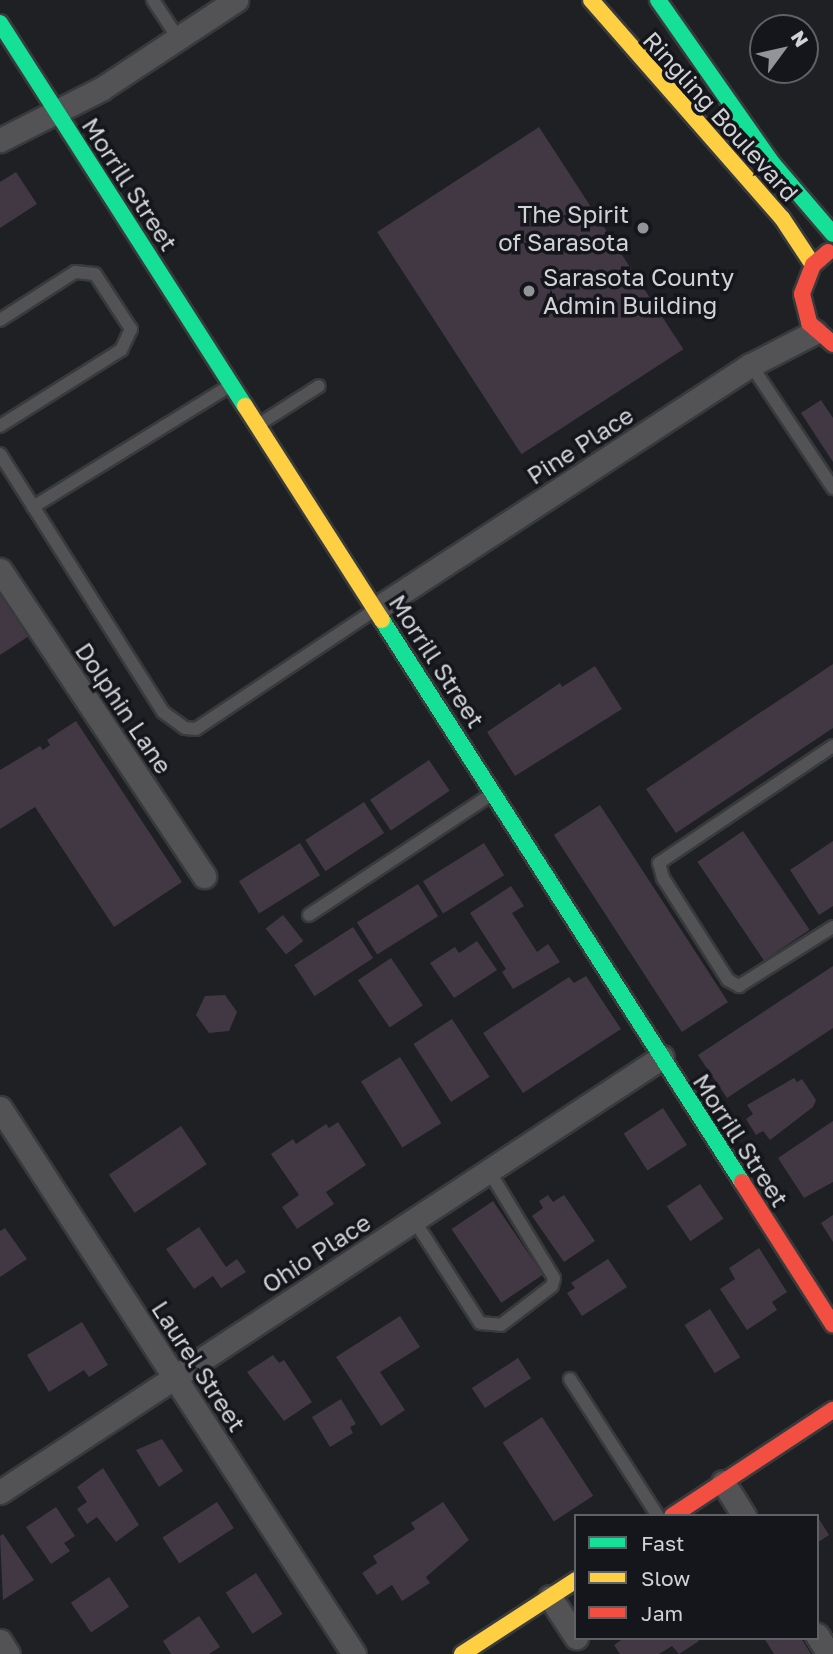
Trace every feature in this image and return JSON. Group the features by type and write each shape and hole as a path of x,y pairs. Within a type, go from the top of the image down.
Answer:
{"street":[{"path":"0,140 57,112 236,0"},
{"name":"Ringling Boulevard","path":"591,0 782,218 813,265"},
{"name":"Ringling Boulevard","path":"658,0 773,164 833,234"},
{"name":"Morrill Street","path":"0,23 833,1325"},
{"path":"824,338 805,314 802,294 813,265 833,249"},
{"name":"Pine Place","path":"376,609 751,365 824,338"},
{"name":"Dolphin Lane","path":"0,570 204,876"},
{"name":"Ohio Place","path":"0,1492 662,1057"},
{"name":"Laurel Street","path":"0,1108 354,1654"},
{"path":"675,1514 833,1410"},
{"path":"723,1482 743,1514"},
{"path":"462,1654 574,1581"},
{"path":"550,1597 574,1635"},
{"path":"819,1638 829,1654"},
{"path":"0,1641 8,1654"}],"lane":[{"path":"153,0 178,38"},
{"path":"0,320 75,272 94,274 131,329 121,350 0,426"},
{"path":"751,365 833,488"},
{"path":"33,507 231,385"},
{"path":"257,425 319,386"},
{"path":"0,454 163,712 185,728 196,729 376,609"},
{"path":"833,746 659,863 663,878 727,980 739,986 833,927"},
{"path":"309,915 493,792"},
{"path":"414,1220 480,1324 501,1325 552,1286 554,1278 489,1171"},
{"path":"570,1379 657,1514"}],"building":[{"name":"Sarasota County Admin Building","path":"539,127 683,349 521,454 377,232"},
{"path":"16,172 37,204 0,228 0,182"},
{"path":"821,400 833,418 833,462 801,413"},
{"path":"3,594 29,636 0,655 0,595"},
{"path":"833,664 833,728 676,833 646,789"},
{"path":"595,666 622,709 515,776 487,732 560,683 562,687"},
{"path":"76,721 182,882 114,927 35,807 0,829 0,770 40,746 43,750 50,745 47,740"},
{"path":"429,760 450,791 391,830 370,800"},
{"path":"364,802 384,833 325,871 305,840"},
{"path":"600,805 728,1002 682,1032 554,835"},
{"path":"743,831 810,930 764,960 697,862"},
{"path":"833,841 833,906 819,915 790,870"},
{"path":"300,843 320,875 259,913 239,881"},
{"path":"484,843 504,875 443,913 423,881"},
{"path":"418,884 438,916 377,954 357,922"},
{"path":"511,886 524,906 512,913 537,952 548,944 560,962 513,989 502,972 506,969 470,913"},
{"path":"283,915 303,941 286,955 266,929"},
{"path":"353,927 373,958 314,996 294,965"},
{"path":"477,941 497,970 454,998 430,963 455,947 459,953"},
{"path":"391,958 423,1005 390,1028 358,980"},
{"path":"833,966 833,1028 727,1098 698,1055"},
{"path":"586,976 621,1029 523,1093 483,1033 569,977 574,983"},
{"path":"225,995 237,1012 229,1031 209,1033 196,1015 205,996"},
{"path":"452,1019 490,1077 451,1102 413,1044"},
{"path":"400,1057 441,1123 402,1148 361,1081"},
{"path":"794,1078 797,1082 802,1079 816,1100 813,1107 770,1140 763,1131 756,1135 746,1119 753,1114 747,1105"},
{"path":"663,1108 687,1145 648,1170 624,1134"},
{"path":"833,1121 833,1182 804,1198 778,1158"},
{"path":"338,1122 366,1165 326,1192 334,1204 297,1229 282,1207 299,1195 271,1154 293,1139 296,1144 326,1124 329,1128"},
{"path":"181,1126 207,1164 135,1213 109,1175"},
{"path":"700,1184 723,1219 690,1241 667,1206"},
{"path":"548,1195 553,1202 564,1195 595,1241 564,1262 532,1216 543,1208 539,1201"},
{"path":"493,1201 543,1275 501,1303 452,1229"},
{"path":"833,1215 833,1242 821,1223"},
{"path":"199,1227 226,1267 237,1259 246,1272 221,1288 213,1276 194,1289 166,1249"},
{"path":"5,1228 27,1259 0,1277 0,1231"},
{"path":"759,1248 787,1292 772,1302 777,1310 747,1330 720,1289 735,1279 729,1268"},
{"path":"608,1259 627,1287 582,1316 567,1293 575,1288 571,1283"},
{"path":"710,1309 740,1357 715,1373 685,1325"},
{"path":"400,1316 420,1347 380,1372 405,1410 381,1426 336,1357"},
{"path":"82,1322 108,1365 89,1377 84,1370 49,1392 27,1355"},
{"path":"273,1355 279,1363 284,1360 312,1402 284,1421 247,1372"},
{"path":"518,1358 531,1378 485,1408 472,1388"},
{"path":"341,1399 356,1424 350,1427 353,1433 330,1447 312,1417"},
{"path":"542,1417 593,1496 554,1521 503,1443"},
{"path":"162,1439 183,1471 159,1487 136,1450"},
{"path":"103,1468 139,1525 116,1542 97,1517 87,1524 77,1509 87,1502 77,1487"},
{"path":"217,1502 234,1528 179,1563 162,1537"},
{"path":"443,1502 469,1540 426,1577 430,1583 402,1601 392,1585 377,1595 362,1573 377,1563 373,1556 415,1529 411,1523"},
{"path":"56,1507 75,1536 64,1543 70,1551 51,1564 26,1527"},
{"path":"819,1519 829,1535 819,1542"},
{"path":"3,1534 34,1580 3,1600 0,1536"},
{"path":"256,1573 283,1614 252,1634 226,1593"},
{"path":"109,1577 129,1607 91,1633 71,1603"},
{"path":"199,1616 220,1647 209,1654 171,1654 163,1641"},
{"path":"621,1640 699,1641 679,1654 672,1646 659,1654 620,1654 614,1645"},
{"path":"765,1640 802,1640 811,1654 774,1654"}],"traffic: fast":[{"path":"658,0 773,164 833,234"},
{"path":"0,23 245,406"},
{"path":"382,620 742,1182"}],"traffic: slow":[{"path":"591,0 782,218 813,265"},
{"path":"245,406 382,620"},
{"path":"462,1654 574,1581"}],"traffic: jam":[{"path":"828,252 813,265 802,294 809,323 833,344"},
{"path":"742,1182 833,1325"},
{"path":"675,1514 833,1410"}],"place":[{"name":"The Spirit of Sarasota","path":"643,228"},
{"name":"Sarasota County Admin Building","path":"529,291"}]}
